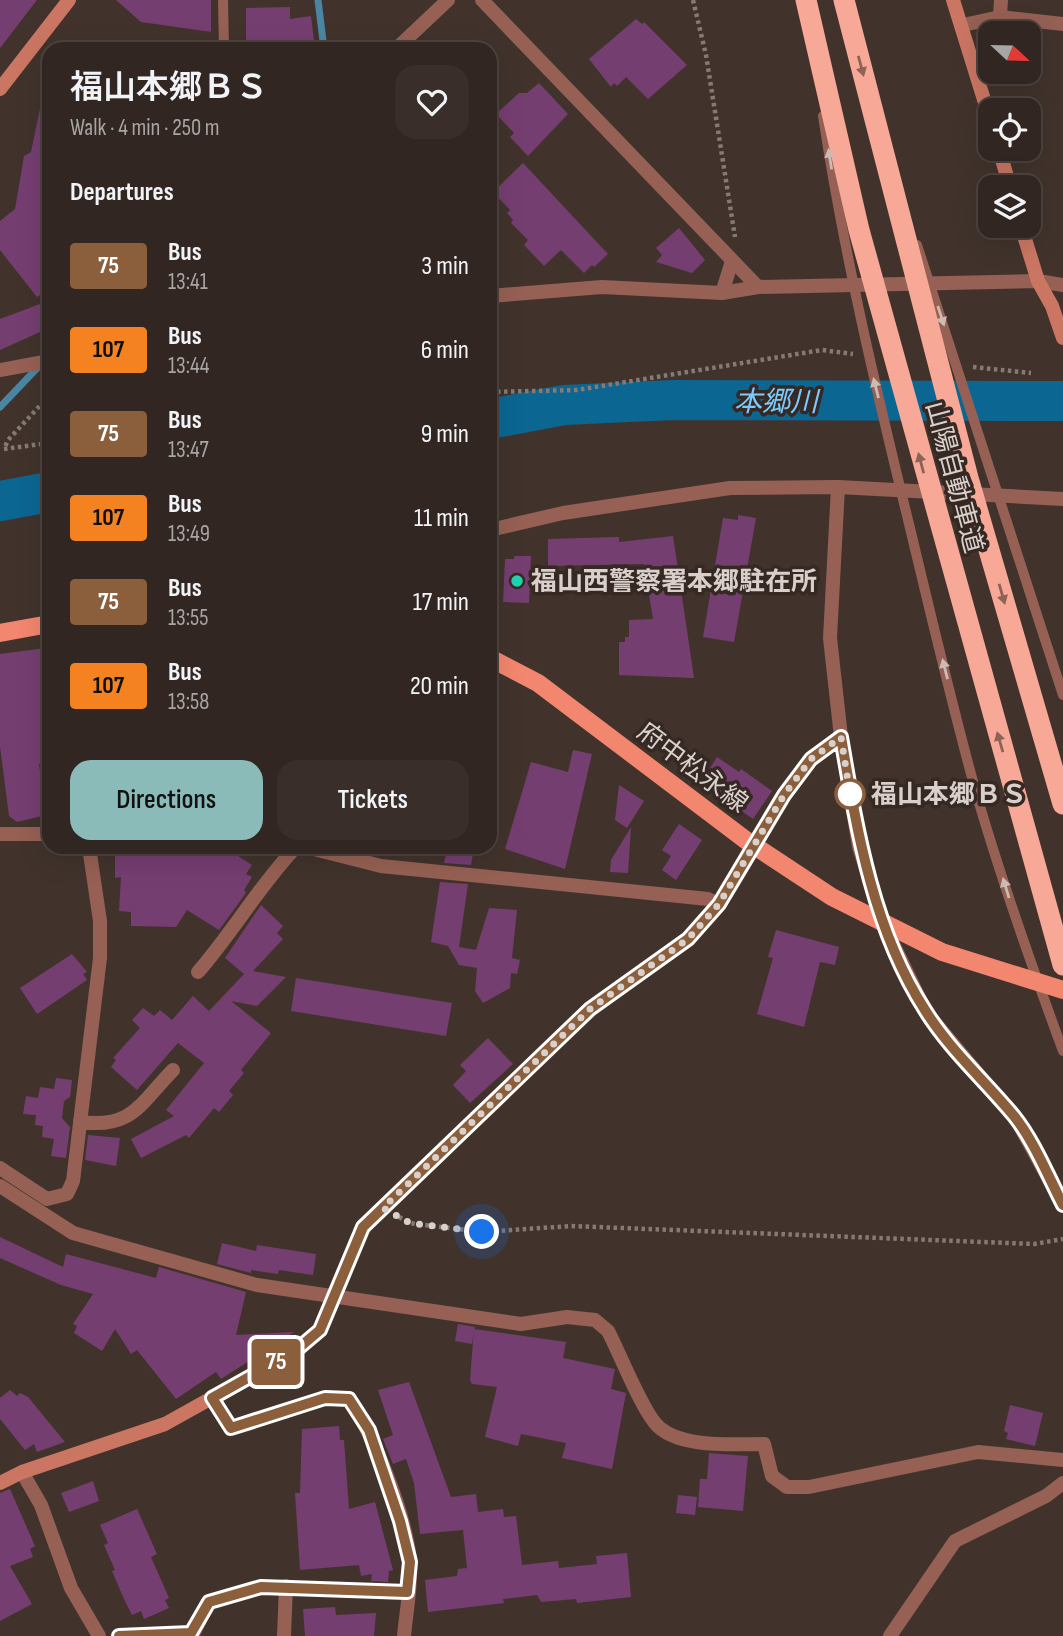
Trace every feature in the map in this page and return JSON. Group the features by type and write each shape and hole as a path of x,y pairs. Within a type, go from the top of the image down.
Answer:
{"highway":[{"name":"山陽自動車道","path":"806,0 849,228 940,529 1060,957"},
{"name":"山陽自動車道","path":"844,0 875,119 908,227 983,528 1063,804"}],"main road":[{"path":"0,633 42,625"},
{"name":"府中松永線","path":"497,662 538,682 755,846 832,897 942,952 1063,990"}],"street":[{"path":"0,89 69,0"},
{"path":"403,42 448,0"},
{"path":"482,0 758,288"},
{"path":"953,0 963,24 984,98"},
{"path":"1000,17 1001,0"},
{"path":"963,24 1000,17 1063,24"},
{"path":"1025,238 1038,281 1052,306 1063,338"},
{"path":"722,293 732,261"},
{"path":"497,295 603,287 722,293 758,288 1038,281 1063,285"},
{"path":"3,369 42,362"},
{"path":"497,528 563,513 730,488 838,487 1063,499"},
{"path":"838,487 830,638 841,737 859,847 883,923 926,1012 1016,1119 1063,1205"},
{"path":"0,1483 22,1472 165,1424 294,1352 320,1330 363,1227 590,1009 688,939 719,904 784,795 811,759 841,737"},
{"path":"0,834 42,834"},
{"path":"0,1168 47,1199 67,1194 73,1181 100,958 100,921 90,854"},
{"path":"198,972 226,940 268,876 289,854"},
{"path":"334,854 381,866 708,899 719,904"},
{"path":"80,1122 100,1125 124,1121 173,1070"},
{"path":"0,1186 73,1233 257,1285 521,1324 567,1317 595,1320 608,1331 656,1424 678,1437 700,1443 764,1444 772,1476 787,1487 809,1488 978,1452 1063,1460"},
{"path":"212,1398 231,1428 325,1398 349,1399 369,1430 400,1521 410,1562 404,1636"},
{"path":"22,1472 41,1505 71,1588 99,1636"},
{"path":"890,1636 956,1541 1046,1496 1063,1483"},
{"path":"284,1636 286,1586"},
{"path":"119,1636 192,1635 209,1602 261,1587 407,1592"}],"lane":[{"path":"223,0 224,42"},
{"path":"908,227 1012,527 1063,695"},
{"path":"849,228 910,526 977,795 1027,954 1063,1051"}],"path":[{"path":"692,0 706,55 736,243 732,261"},
{"path":"497,392 577,390 822,350 862,354"},
{"path":"966,366 1031,373"},
{"path":"42,404 8,440 4,449 42,444"},
{"path":"383,1208 410,1223 482,1232 571,1226 1034,1244 1063,1240"}],"building":[{"path":"0,0 37,0 0,48"},
{"path":"116,0 211,0 211,32 141,22"},
{"path":"290,7 290,19 311,16 314,42 246,42 246,8"},
{"path":"636,19 642,24 644,22 687,65 648,99 626,77 617,86 614,83 611,87 589,59"},
{"path":"539,83 568,114 528,156 510,137 514,133 497,115 519,93 527,93"},
{"path":"42,104 42,293 37,297 0,250 0,221 15,209 24,156 31,152"},
{"path":"523,163 608,254 584,273 561,250 544,266 524,245 528,240 511,223 513,220 507,213 510,210 497,196 497,188"},
{"path":"679,228 705,260 692,273 656,262 662,255 656,248"},
{"path":"40,304 42,331 0,350 0,319"},
{"path":"738,515 756,518 734,642 703,637 723,518 738,520"},
{"path":"673,536 694,678 619,675 619,642 625,642 625,637 629,637 629,620 653,619 644,564 548,566 548,539 619,537 619,542"},
{"name":"福山西警察署本郷駐在所","path":"514,556 531,556 529,603 503,602 505,559 514,559"},
{"path":"42,649 42,763 39,764 42,816 17,822 9,816 0,746 0,654"},
{"path":"573,750 592,754 565,869 505,849 531,762 568,772"},
{"path":"717,757 739,772 741,769 772,791 753,819 701,783"},
{"path":"619,785 644,801 627,828 615,820"},
{"path":"679,824 702,840 676,880 662,870 671,856 662,850"},
{"path":"631,827 628,873 610,872 611,860"},
{"path":"115,854 235,854 252,865 246,874 252,877 244,890 246,893 219,930 187,910 176,927 131,926 131,912 119,911 121,877 115,878"},
{"path":"446,854 473,854 471,865 444,863"},
{"path":"440,882 468,884 459,947 476,950 489,908 517,910 512,958 520,960 517,974 511,973 510,988 483,1003 475,991 477,968 459,965 448,946 431,942"},
{"path":"261,905 283,926 277,933 283,939 253,971 286,977 257,1006 231,1001 271,1033 241,1070 244,1073 229,1091 233,1095 219,1112 214,1108 189,1138 186,1135 141,1158 131,1139 174,1116 166,1110 204,1063 178,1043 137,1090 111,1067 116,1060 113,1058 140,1028 132,1020 143,1008 154,1016 160,1010 172,1020 193,996 209,1011 244,974 225,958"},
{"path":"776,930 839,947 835,965 820,962 804,1027 757,1014 773,958 768,957"},
{"path":"72,954 87,972 83,974 87,980 37,1014 20,988"},
{"path":"296,978 452,1003 446,1036 291,1011"},
{"path":"488,1038 513,1064 470,1103 453,1085 466,1071 460,1065"},
{"path":"56,1078 72,1080 70,1097 64,1101 62,1118 70,1127 66,1158 51,1156 54,1139 42,1137 43,1126 35,1125 36,1115 23,1114 26,1096 38,1098 40,1087 54,1089"},
{"path":"88,1135 120,1138 116,1166 85,1160"},
{"path":"0,1237 63,1267 66,1254 156,1278 159,1267 246,1292 236,1335 294,1332 221,1379 216,1372 176,1399 137,1350 131,1354 115,1329 102,1351 74,1333 77,1326 73,1324 93,1294 61,1285 0,1258"},
{"path":"222,1243 256,1251 257,1245 316,1254 313,1275 279,1270 278,1274 251,1270 251,1273 217,1264"},
{"path":"458,1324 475,1327 472,1344 455,1341"},
{"path":"474,1329 566,1342 563,1358 615,1369 611,1389 626,1393 612,1469 562,1458 566,1443 521,1434 518,1446 485,1437 497,1387 472,1384 470,1380"},
{"path":"409,1382 451,1497 476,1494 478,1512 503,1509 504,1517 516,1516 522,1565 558,1561 559,1568 597,1564 596,1556 627,1553 631,1597 577,1603 576,1599 541,1602 537,1595 503,1599 504,1603 428,1612 425,1580 457,1576 458,1569 467,1568 463,1530 420,1534 414,1483 406,1459 393,1464 383,1439 393,1435 378,1390"},
{"path":"10,1390 17,1396 20,1393 28,1397 65,1442 37,1452 34,1444 25,1450 0,1419 0,1398"},
{"path":"1010,1405 1043,1413 1035,1446 1006,1439 1008,1433 1004,1431"},
{"path":"339,1426 340,1440 344,1440 349,1509 375,1502 393,1570 389,1571 388,1582 371,1581 372,1574 361,1576 359,1565 300,1570 295,1493 300,1493 302,1429"},
{"path":"709,1453 748,1456 743,1511 698,1507 700,1479 707,1479"},
{"path":"93,1481 99,1501 69,1512 61,1493"},
{"path":"10,1489 35,1546 30,1549 33,1557 10,1566 32,1604 0,1621 0,1493"},
{"path":"678,1495 697,1497 695,1515 676,1513"},
{"path":"137,1509 157,1554 151,1557 169,1598 165,1600 169,1608 144,1619 141,1611 132,1615 124,1599 112,1571 115,1570 104,1545 108,1543 100,1525"},
{"path":"335,1607 336,1615 376,1613 374,1636 305,1636 303,1609"}],"waterway":[{"path":"318,0 323,42"},
{"path":"0,407 42,363"},
{"name":"本郷川","path":"497,418 564,405 673,400 1063,401"},
{"name":"本郷川","path":"0,501 42,493"}],"bus line":[{"name":"75","path":"119,1636 191,1633 209,1602 261,1587 407,1592 410,1562 400,1521 369,1430 349,1399 325,1398 231,1428 212,1398 294,1352 320,1330 363,1227 590,1009 688,939 719,904 784,795 811,759 841,737 859,847 883,923 910,985 926,1012 1016,1119 1063,1205"}],"place":[{"name":"福山西警察署本郷駐在所","path":"517,581"},
{"name":"福山本郷ＢＳ","path":"850,794"}],"route":[{"path":"482,1232 410,1223 383,1208 590,1009 688,939 719,904 784,795 811,759 841,737 850,794"}]}
